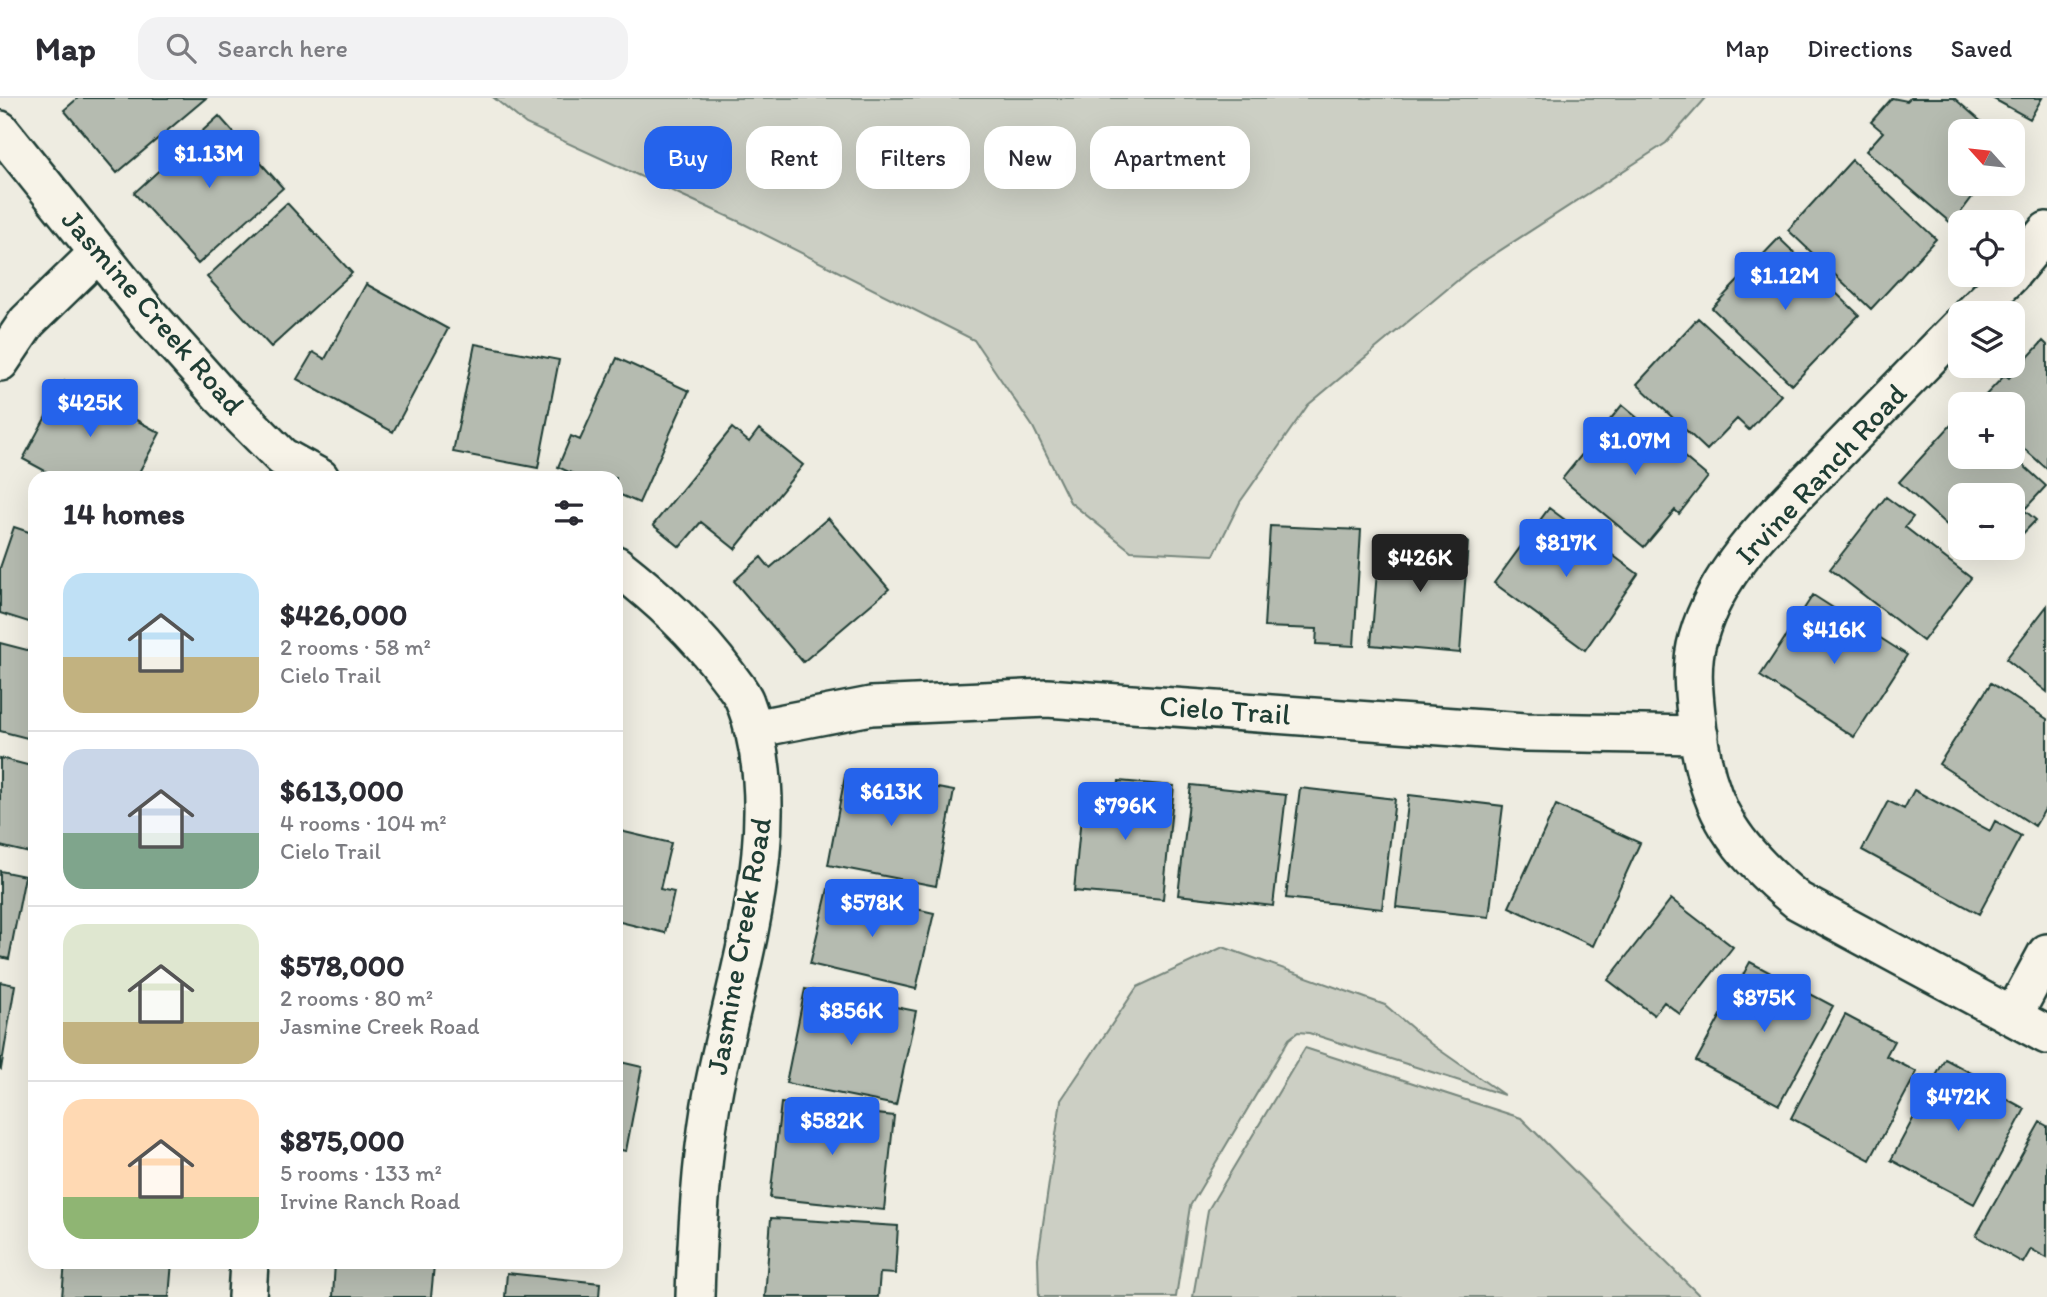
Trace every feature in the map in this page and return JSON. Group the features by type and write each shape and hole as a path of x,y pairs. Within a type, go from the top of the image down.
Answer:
{"street":[{"name":"Jasmine Creek Road","path":"0,130 220,395 282,457 307,471"},
{"path":"2025,258 2047,232"},
{"path":"0,362 27,322 99,252"},
{"path":"1985,301 1999,287"},
{"name":"Irvine Ranch Road","path":"1948,339 1763,527 1720,587 1698,638 1693,690 1703,771 1732,837 1762,871 1798,901 2047,1035"},
{"name":"Jasmine Creek Road","path":"623,570 671,608 713,656 745,701 763,768 765,828 713,1090 697,1224 695,1297"},
{"name":"Cielo Trail","path":"753,729 871,706 1048,698 1525,732 1699,735"},
{"path":"2013,1016 2047,953"},
{"path":"247,1297 249,1269"}],"shaded area":[{"path":"494,98 1706,98 1666,143 1470,270 1308,405 1240,502 1214,555 1131,551 1070,502 1033,427 974,340 740,222 668,189 732,189 732,126 644,126 644,178 526,124"},
{"path":"1223,947 1385,1005 1431,1044 1504,1095 1309,1033 1298,1032 1289,1039 1190,1206 1176,1297 1039,1297 1038,1258 1061,1100 1137,987"},
{"path":"1305,1048 1521,1118 1701,1297 1193,1297 1208,1210"}],"building":[{"path":"78,98 206,98 117,173 64,110"},
{"path":"1892,98 1907,101 1910,98 1954,98 1978,119 1948,119 1948,196 1973,196 1962,210 1948,210 1948,221 1866,151 1883,132 1871,122"},
{"path":"1992,98 2042,98 2030,119"},
{"path":"219,116 283,188 198,264 134,193"},
{"path":"1852,160 1936,239 1871,309 1788,230"},
{"path":"287,203 352,273 271,347 207,277"},
{"path":"1779,238 1859,315 1792,385 1712,308"},
{"path":"366,284 448,329 393,432 297,379 313,352 325,359"},
{"path":"1698,318 1781,395 1749,430 1737,419 1707,450 1637,384"},
{"path":"2043,341 2047,345 2047,469 2025,450 2025,392 1989,392 2002,378 2025,378 2025,361"},
{"path":"475,344 559,360 538,468 453,452"},
{"path":"617,358 689,391 639,503 623,496 623,471 567,471 558,467 571,436 580,440"},
{"path":"65,381 160,433 140,471 45,471 23,459"},
{"path":"1622,405 1708,477 1679,514 1675,510 1644,547 1562,479"},
{"path":"732,428 749,442 759,429 803,465 735,549 701,522 680,547 653,525"},
{"path":"1948,428 1948,469 2025,469 2025,467 2046,486 2025,509 2025,483 1948,483 1948,526 1899,482"},
{"path":"1886,497 1913,517 1905,527 1971,578 1923,641 1830,569"},
{"path":"1549,508 1638,574 1585,650 1494,583"},
{"path":"2025,511 2036,520 2025,531"},
{"path":"828,518 889,589 803,662 734,581 761,557 770,568"},
{"path":"1270,526 1361,530 1354,646 1316,644 1317,629 1264,627"},
{"path":"14,527 28,532 28,622 0,613 0,568"},
{"path":"1380,535 1468,542 1460,653 1371,645"},
{"path":"1813,595 1907,655 1854,737 1760,676"},
{"path":"2047,606 2047,692 2006,659"},
{"path":"0,643 28,650 28,738 0,731"},
{"path":"1991,683 2047,719 2047,806 2035,826 1939,764"},
{"path":"0,758 28,765 28,853 0,846"},
{"path":"846,771 954,791 936,886 828,865"},
{"path":"1119,781 1174,786 1163,899 1074,891 1083,795 1117,798"},
{"path":"1191,785 1286,795 1273,906 1178,895"},
{"path":"1300,788 1395,799 1382,909 1286,898"},
{"path":"1914,790 1990,831 1995,821 2021,836 1979,914 1862,850 1888,801 1904,809"},
{"path":"1409,795 1503,806 1489,917 1396,907"},
{"path":"1556,805 1640,843 1593,946 1509,907"},
{"path":"623,832 671,843 660,889 674,892 665,933 623,923"},
{"path":"0,871 25,876 9,959 0,957"},
{"path":"828,889 934,913 916,989 810,964"},
{"path":"1671,899 1733,947 1680,1014 1664,1002 1654,1015 1608,980"},
{"path":"1750,962 1833,1006 1779,1105 1696,1061"},
{"path":"0,982 15,985 1,1069 0,1068"},
{"path":"805,989 916,1011 896,1105 786,1083"},
{"path":"1845,1015 1894,1041 1886,1056 1917,1072 1870,1160 1791,1118"},
{"path":"1945,1059 1988,1082 1985,1087 2025,1109 1974,1204 1891,1160"},
{"path":"623,1063 642,1067 626,1151 623,1150"},
{"path":"781,1103 894,1116 884,1210 770,1198"},
{"path":"2040,1122 2047,1126 2047,1258 2031,1249 2023,1263 1976,1236"},
{"path":"771,1218 898,1226 895,1274 880,1273 878,1297 765,1297"},
{"path":"64,1269 171,1269 169,1297 62,1297"},
{"path":"335,1269 434,1269 431,1297 333,1297"},
{"path":"507,1273 600,1283 599,1297 505,1297"}]}
